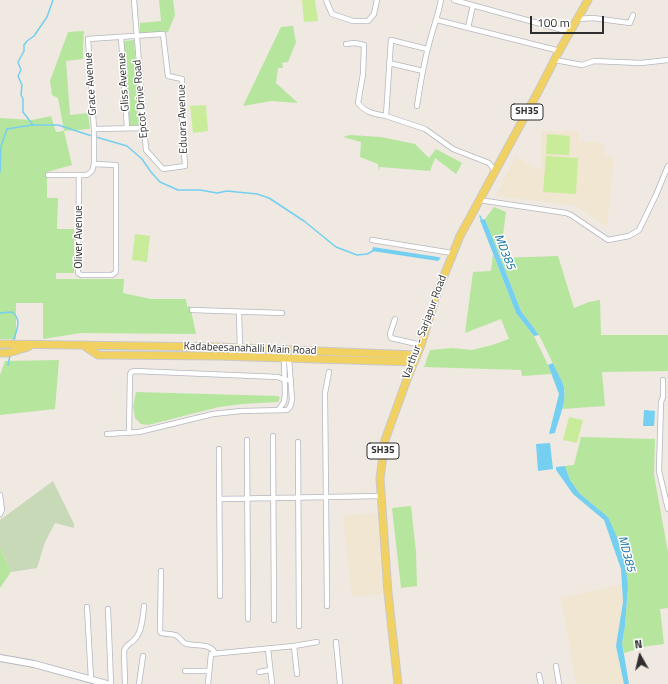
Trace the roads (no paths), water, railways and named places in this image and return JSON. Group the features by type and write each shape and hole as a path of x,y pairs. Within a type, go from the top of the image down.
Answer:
{"main road":[{"name":"Varthur - Sarjapur Road","path":"398,684 388,593 381,496 380,472 385,440 421,345 437,293 462,232 588,0"},
{"name":"Kadabeesanahalli Main Road","path":"0,344 240,348 416,359"},
{"name":"Kadabeesanahalli Main Road","path":"0,353 8,353 34,344"},
{"name":"Kadabeesanahalli Main Road","path":"83,345 98,355 287,359 416,359"}],"street":[{"name":"Epcot Drive Road","path":"134,0 146,150 163,169 185,166"},
{"path":"326,0 332,14 353,21 368,21 374,14 377,0"},
{"path":"417,106 423,71 441,0"},
{"path":"454,0 570,32"},
{"path":"468,28 473,5"},
{"path":"577,19 593,18 630,23 633,15"},
{"path":"437,20 560,51"},
{"name":"Eduora Avenue","path":"136,36 163,34 168,76 182,79 182,122 185,166"},
{"path":"121,37 136,36"},
{"name":"Gliss Avenue","path":"121,37 127,128"},
{"name":"Grace Avenue","path":"94,164 94,129 88,39 121,37"},
{"path":"386,116 391,40 428,49"},
{"path":"346,44 355,43 364,45 363,74 358,103 363,109 370,113 386,116 425,129 453,149 489,163 495,172"},
{"path":"555,60 582,65 594,61 641,63 668,60"},
{"path":"389,63 423,71"},
{"path":"94,129 144,128"},
{"path":"48,175 87,175 92,171 94,164"},
{"name":"Oliver Avenue","path":"79,175 78,273 80,276 112,276 116,272 116,166 94,164"},
{"path":"479,200 566,213 605,239 612,240 629,236 639,230 668,166"},
{"path":"372,240 452,254"},
{"path":"192,310 282,313"},
{"path":"239,312 240,348"},
{"path":"395,320 390,338 421,345"},
{"path":"279,409 284,402 287,359"},
{"path":"107,434 139,432 213,414 240,411 287,410 290,407 292,400 291,380 287,359"},
{"path":"129,433 131,372 278,377 285,380 291,380"},
{"path":"326,606 325,393 329,372"},
{"path":"663,380 659,471 668,509"},
{"path":"273,436 274,620"},
{"path":"247,440 248,619"},
{"path":"298,442 299,626"},
{"path":"219,449 220,596"},
{"path":"0,495 2,510 0,514"},
{"path":"219,499 381,496"},
{"path":"161,571 160,632 162,634 175,635 185,644 205,646 210,648 215,653"},
{"path":"125,684 124,651 126,647 136,638 143,616 144,606"},
{"path":"87,607 91,679"},
{"path":"108,609 111,684"},
{"path":"208,684 211,654 268,649 316,642"},
{"path":"336,642 339,684"},
{"path":"294,646 297,674"},
{"path":"268,649 272,684"},
{"path":"139,684 143,656"},
{"path":"0,658 34,664 91,679 104,684"},
{"path":"556,666 559,684"},
{"path":"259,672 270,670"},
{"path":"185,671 209,671"},
{"path":"539,675 541,684"}],"water":[{"path":"485,219 521,311 539,335 534,336 516,313 480,220"},
{"path":"373,247 441,258 438,261 372,251"},
{"path":"553,363 563,384 564,402 555,433 549,434 559,394 548,365"},
{"path":"644,410 655,411 654,426 643,426"},
{"path":"550,443 553,469 538,471 536,444"},
{"path":"565,466 570,480 580,494 608,517 624,553 628,587 622,643 629,684 624,684 616,646 623,602 621,569 604,520 573,494 556,470 556,467"}],"waterway":[{"path":"53,0 47,17 34,36 24,45 24,51 18,62 21,70 18,76 22,85 21,95 23,99 23,112 33,125 58,125 92,136"},
{"path":"0,172 1,146 7,129 32,125"},
{"path":"96,137 127,146 142,159 160,182 178,190 200,190 217,193 227,191 257,194 269,198 304,221 336,247 357,255 367,254 373,251"},
{"name":"MD385","path":"480,216 482,221"},
{"path":"0,313 12,312 17,319 18,326 13,342"},
{"path":"8,365 10,355"}]}
